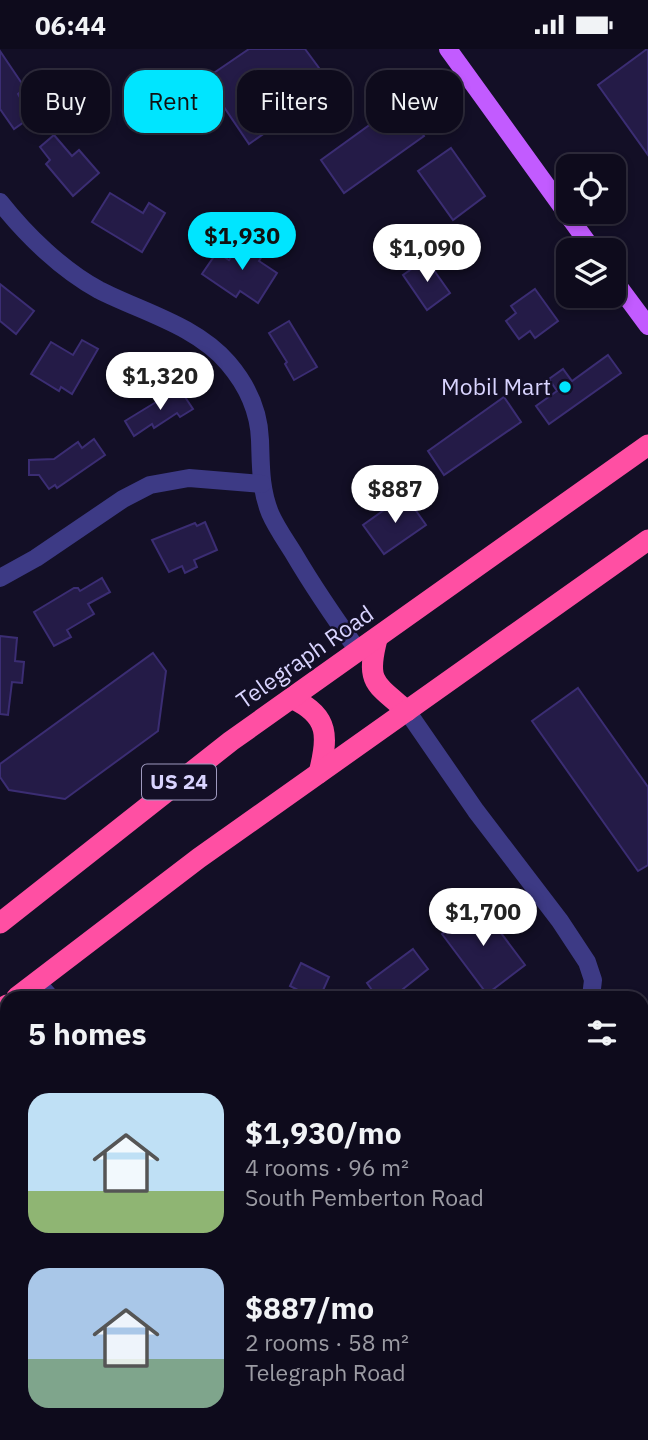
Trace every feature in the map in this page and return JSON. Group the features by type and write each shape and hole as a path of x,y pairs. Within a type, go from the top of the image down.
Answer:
{"highway":[{"name":"Telegraph Road","path":"0,923 231,741 648,445"},
{"path":"44,990 199,858 648,540"},
{"path":"377,639 370,665 373,677 384,691 407,711"},
{"path":"293,699 306,705 323,723 326,740 319,773"}],"main road":[{"path":"448,49 584,238"},
{"path":"626,296 648,326"}],"street":[{"path":"0,202 24,229 75,275 97,289 181,328 227,362 244,387 256,415 262,484 271,515 313,586 359,652"},
{"path":"0,577 36,558 122,499 150,485 188,478 262,484"},
{"path":"407,711 469,801 561,921 587,962 593,980 592,991"}],"building":[{"path":"249,49 305,49 319,68 237,70 237,126 223,106 223,70 218,70"},
{"path":"648,49 648,155 598,85"},
{"path":"0,51 21,82 21,91 18,94 21,99 21,124 14,129 0,109"},
{"path":"366,128 366,133 422,133 424,136 344,193 321,160"},
{"path":"242,133 265,133 249,144"},
{"path":"54,135 72,156 79,150 99,173 73,196 46,164 50,160 40,147"},
{"path":"451,148 485,196 453,220 418,171"},
{"path":"110,193 143,213 149,203 165,213 142,252 92,222"},
{"path":"242,241 252,248 254,244 265,251 259,261 277,273 258,303 240,291 236,297 202,274 217,252 229,260"},
{"path":"426,259 450,293 427,310 403,275"},
{"path":"0,284 34,311 16,334 0,321"},
{"path":"535,289 558,321 535,338 530,331 519,339 506,321 516,313 511,306"},
{"path":"289,321 317,367 294,380 285,364 287,362 269,333"},
{"path":"82,340 98,349 72,394 61,387 59,391 31,374 51,342 73,355"},
{"path":"608,355 621,373 549,424 536,406 557,391 549,379 563,369 572,381"},
{"path":"179,388 193,409 180,417 177,413 154,428 152,424 134,436 125,421"},
{"path":"504,397 521,422 444,475 428,451"},
{"path":"94,439 105,455 57,488 55,485 49,489 39,475 29,475 29,460 54,459 78,442 82,448"},
{"path":"405,495 426,525 384,554 363,525"},
{"path":"205,522 217,550 194,560 197,567 185,573 182,566 169,572 152,540 195,523 197,526"},
{"path":"102,578 110,592 88,604 94,614 67,630 71,637 54,646 34,612 74,588 80,591"},
{"path":"0,636 17,638 15,661 24,662 22,683 12,682 8,715 0,714"},
{"path":"153,653 166,671 158,731 65,799 9,790 0,777 0,764"},
{"path":"578,688 648,787 648,865 638,871 532,721"},
{"path":"474,897 525,965 491,991 485,991 442,934 466,915 461,908"},
{"path":"413,949 428,969 400,991 373,991 367,983"},
{"path":"301,963 329,977 323,991 298,991 290,986"}],"place":[{"name":"Mobil Mart","path":"565,387"}]}
